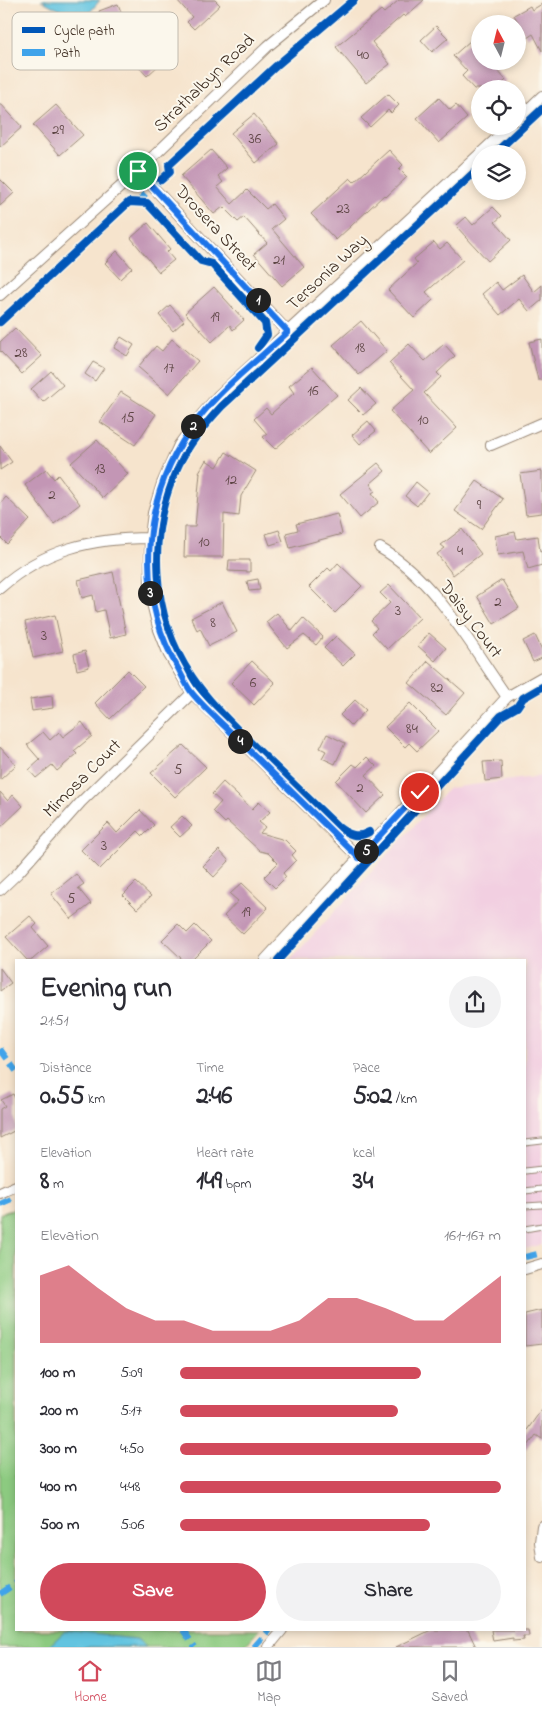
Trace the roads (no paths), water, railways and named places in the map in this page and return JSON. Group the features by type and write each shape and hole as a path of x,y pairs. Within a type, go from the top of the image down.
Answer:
{"street":[{"name":"Strathalbyn Road","path":"0,294 138,171 268,46 324,0"},
{"path":"526,111 542,96"},
{"name":"Tersonia Way","path":"359,858 192,693 170,655 158,627 150,595 150,538 153,513 162,484 179,445 218,396 500,135"},
{"name":"Drosera Street","path":"138,171 288,332"},
{"path":"491,445 542,424"},
{"path":"0,588 16,574 48,555 82,544 122,538 150,538"},
{"name":"Daisy Court","path":"380,548 398,558 442,604 506,697"},
{"path":"266,959 506,697 542,677"},
{"name":"Mimosa Court","path":"0,890 18,873 80,802 192,693"},
{"path":"0,1193 15,1186"},
{"path":"526,1269 542,1264"},
{"path":"542,1526 540,1542 542,1557"},
{"path":"268,1647 281,1631"}],"lane":[{"path":"526,1143 542,1141"},
{"path":"526,1171 542,1169"},
{"path":"526,1191 542,1189"},
{"path":"526,1206 542,1205"},
{"path":"526,1229 542,1226"}],"water":[{"path":"41,0 100,0 90,12 63,12"},
{"path":"65,1631 137,1639 146,1647 48,1647"}]}
